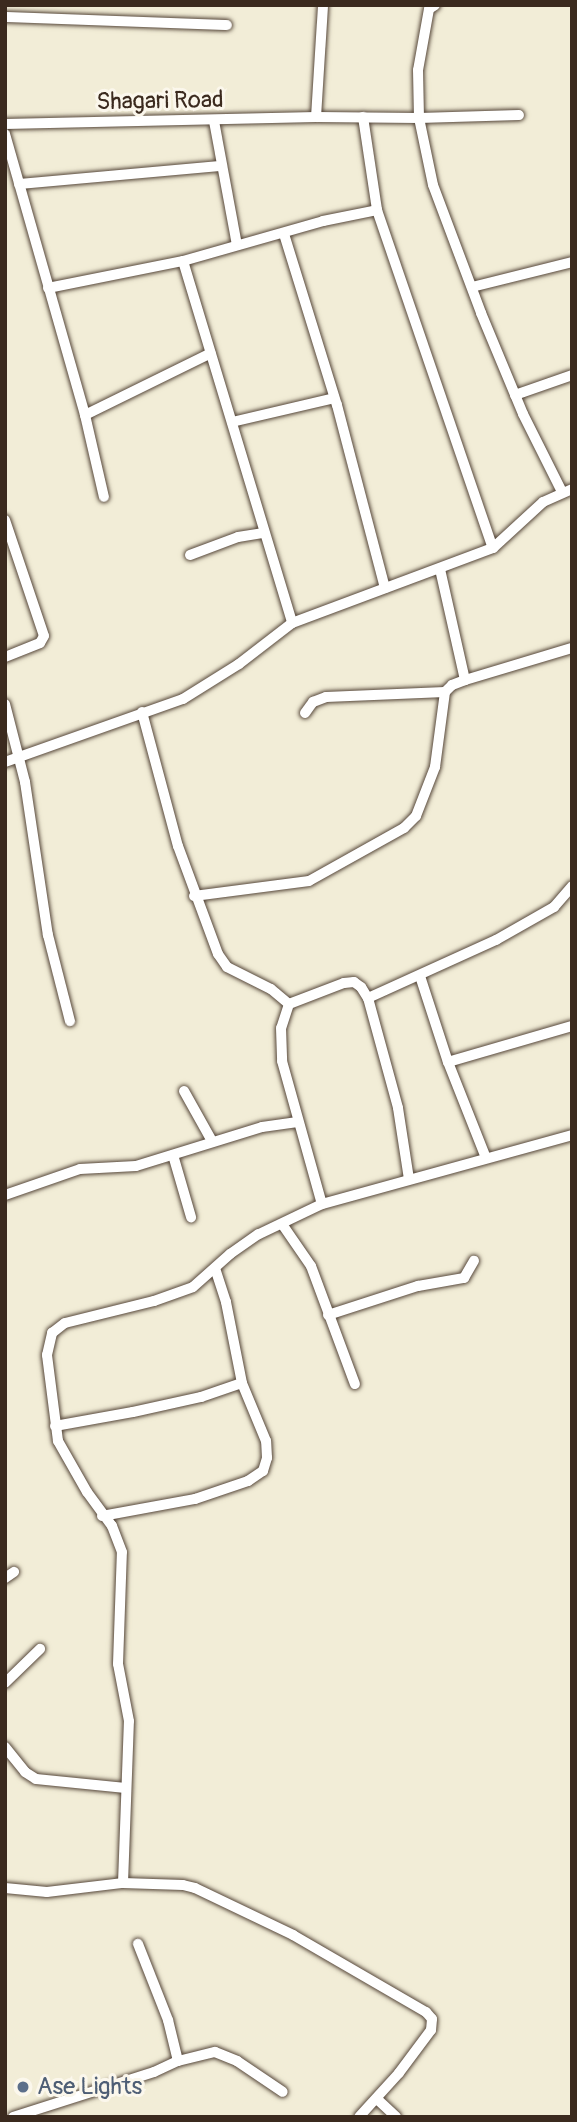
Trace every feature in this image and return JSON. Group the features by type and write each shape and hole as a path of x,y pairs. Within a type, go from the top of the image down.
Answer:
{"street":[{"path":"316,117 323,5"},
{"path":"5,762 183,699 239,664 292,623 493,548 543,502 567,490 515,395 433,185 419,118 418,70 429,9 435,5"},
{"path":"5,17 227,25"},
{"name":"Shagari Road","path":"5,124 316,117 519,116"},
{"path":"363,117 377,210 493,548"},
{"path":"214,121 220,166 237,245"},
{"path":"5,134 85,415 104,497"},
{"path":"19,184 220,166"},
{"path":"48,288 183,261 323,221 377,210"},
{"path":"284,233 334,398 385,588"},
{"path":"183,261 292,623"},
{"path":"472,287 572,262"},
{"path":"85,415 211,353"},
{"path":"515,395 572,375"},
{"path":"232,422 334,398"},
{"path":"5,520 44,635 40,642 5,657"},
{"path":"190,555 238,537 264,533"},
{"path":"440,569 465,680"},
{"path":"305,713 313,702 326,697 445,692 465,680 572,648"},
{"path":"194,896 298,885 404,828 416,816 435,767 445,692"},
{"path":"5,705 25,782 48,935 71,1021"},
{"path":"142,712 194,896 211,939 227,967 271,989 289,1004"},
{"path":"368,998 496,940 554,907 572,886"},
{"path":"420,976 448,1062 486,1158"},
{"path":"323,1204 296,1122 280,1042 282,1019 289,1004 354,982 368,998 398,1108 409,1179"},
{"path":"448,1062 572,1026"},
{"path":"184,1091 212,1141"},
{"path":"5,1195 80,1169 136,1166 262,1126 296,1122"},
{"path":"122,1884 129,1721 118,1664 123,1563 119,1539 70,1466 55,1426 47,1355 49,1341 58,1326 184,1291 253,1238 323,1204 572,1135"},
{"path":"173,1155 191,1217"},
{"path":"282,1224 311,1266 355,1384"},
{"path":"328,1315 418,1286 464,1278 474,1261"},
{"path":"102,1516 195,1499 248,1481 263,1471 267,1458 266,1441 242,1383 226,1302 215,1269"},
{"path":"55,1426 144,1410 242,1383"},
{"path":"5,1683 40,1648"},
{"path":"5,1746 25,1772 36,1779 126,1788"},
{"path":"5,1888 57,1892 122,1884 173,1884 195,1888 293,1935 431,2016 430,2030 377,2099 359,2117"},
{"path":"138,1944 168,2020 178,2061"},
{"path":"13,2117 128,2081 178,2061 215,2052 237,2061 283,2092"},
{"path":"377,2099 396,2117"}],"place":[{"name":"Ase Lights","path":"23,2087"}]}
